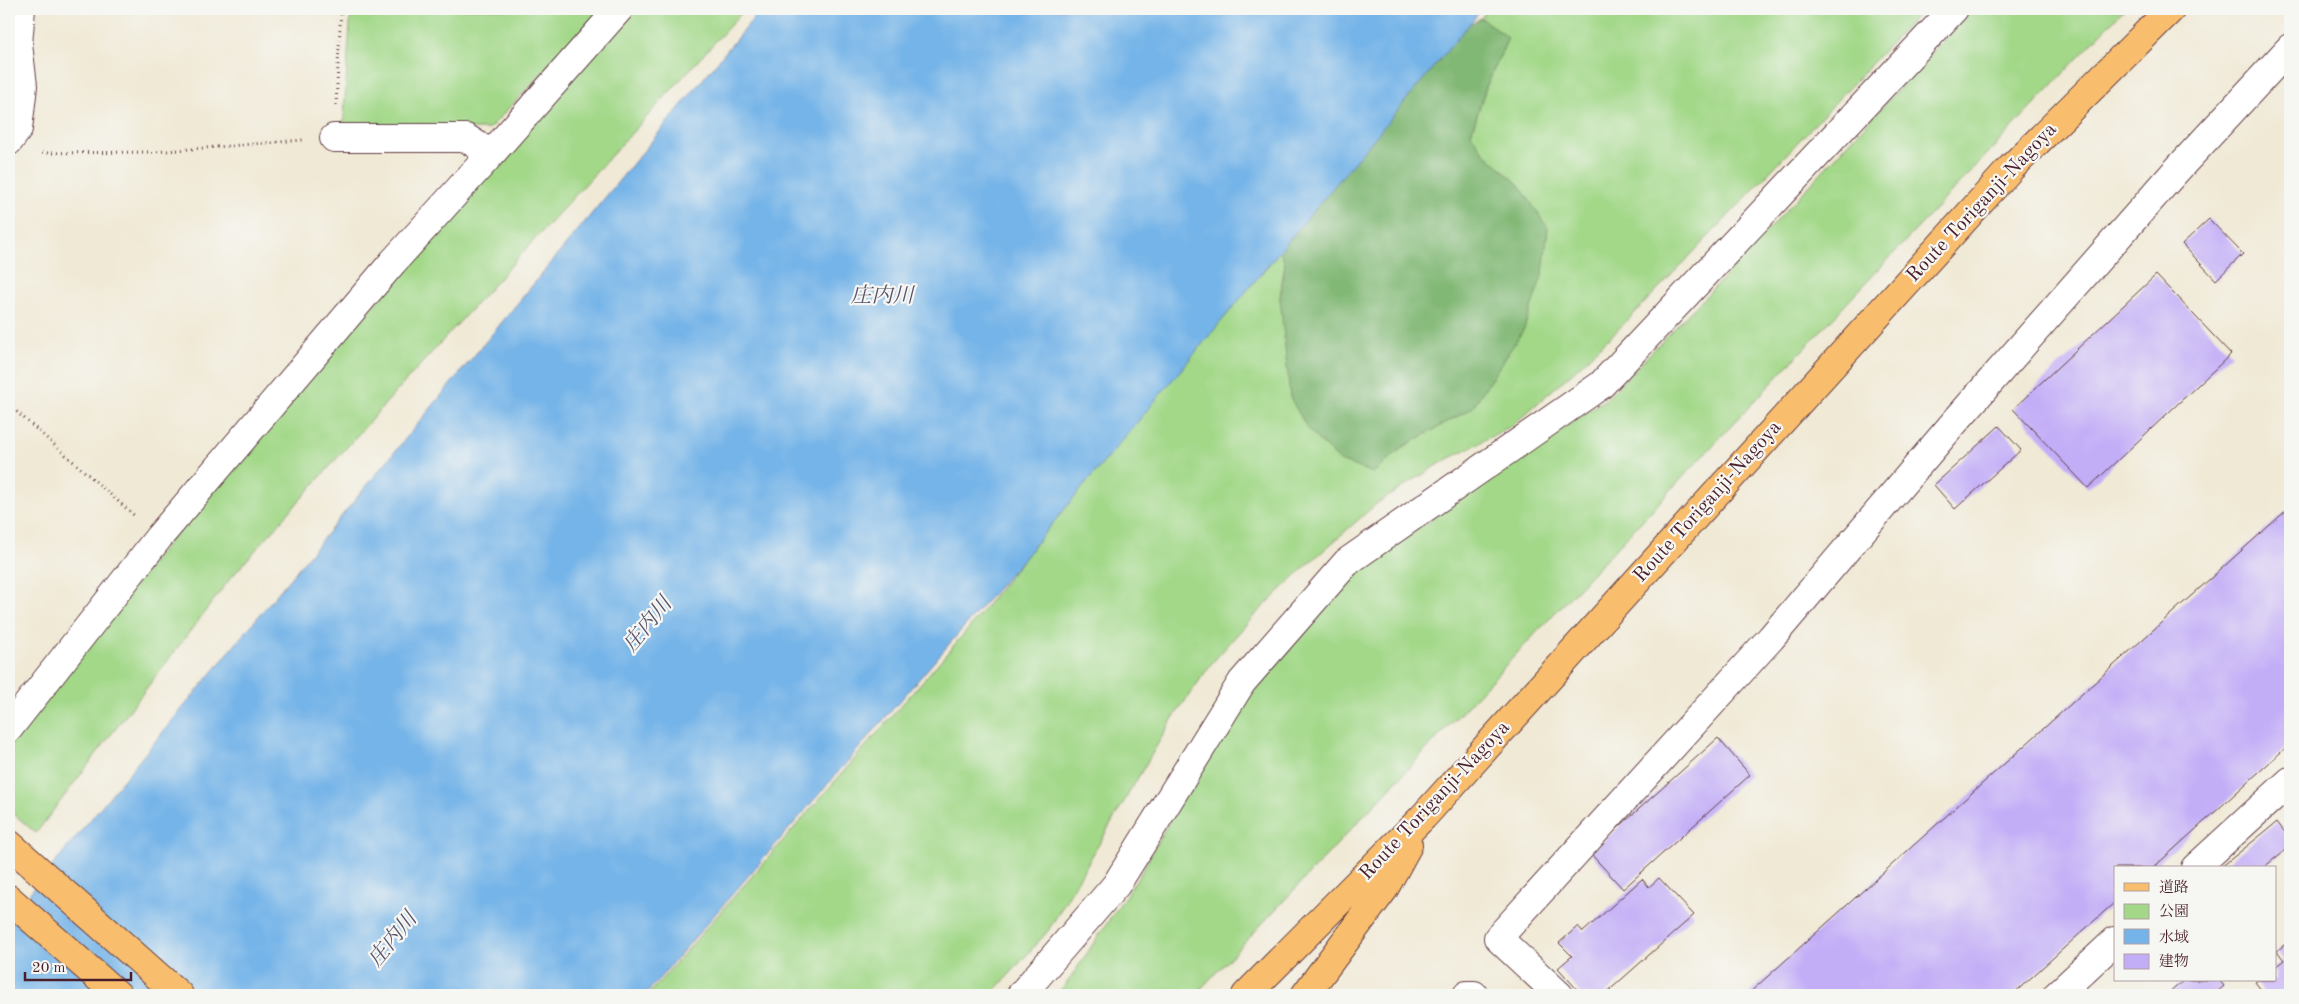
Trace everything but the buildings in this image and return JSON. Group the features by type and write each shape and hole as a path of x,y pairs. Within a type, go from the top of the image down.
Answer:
{"main road":[{"name":"Route Toriganji-Nagoya","path":"1246,995 1423,817 2010,168 2171,9"},
{"path":"1305,995 1384,889 1423,817"},
{"path":"9,844 179,995"},
{"path":"9,899 118,995"}],"street":[{"path":"9,141 18,129 23,86 18,44 21,9"},
{"path":"9,728 159,537 393,262 619,9"},
{"path":"1021,995 1116,885 1242,682 1348,562 1601,385 1954,9"},
{"path":"1559,995 1498,938 1771,638 1953,424 2162,187 2290,48"},
{"path":"334,138 466,138 491,154"},
{"path":"2197,866 2290,781"},
{"path":"2057,995 2114,942"},
{"path":"1467,995 1474,995"}],"path":[{"path":"38,153 154,152 334,138 341,9"},
{"path":"9,404 159,537"}],"green space":[{"path":"351,9 603,9 489,129 343,131"},
{"path":"635,9 745,9 402,385 229,580 36,833 9,810 9,747 171,539 371,308"},
{"path":"1488,9 1923,9 1630,318 1573,372 1513,425 1441,463 1376,504 1296,575 1251,619 1211,664 1173,718 1048,931 991,995 648,995 969,628 1275,239 1285,263 1280,298 1373,473 1403,447 1472,408 1519,185 1483,152 1471,134 1486,87 1508,38 1481,18"},
{"path":"1973,9 2124,9 1195,995 1055,995 1067,983 1142,871 1217,734 1286,643 1352,578 1440,513 1607,398 1728,273"},
{"path":"1481,18 1508,38 1486,87 1471,134 1483,152 1519,185 1548,228 1543,273 1524,329 1472,408 1403,447 1373,473 1340,461 1308,430 1290,397 1280,298 1285,263 1275,239 1447,36"}],"water":[{"name":"庄内川","path":"761,9 1482,9 1023,559 645,995 9,995 9,918"}]}
